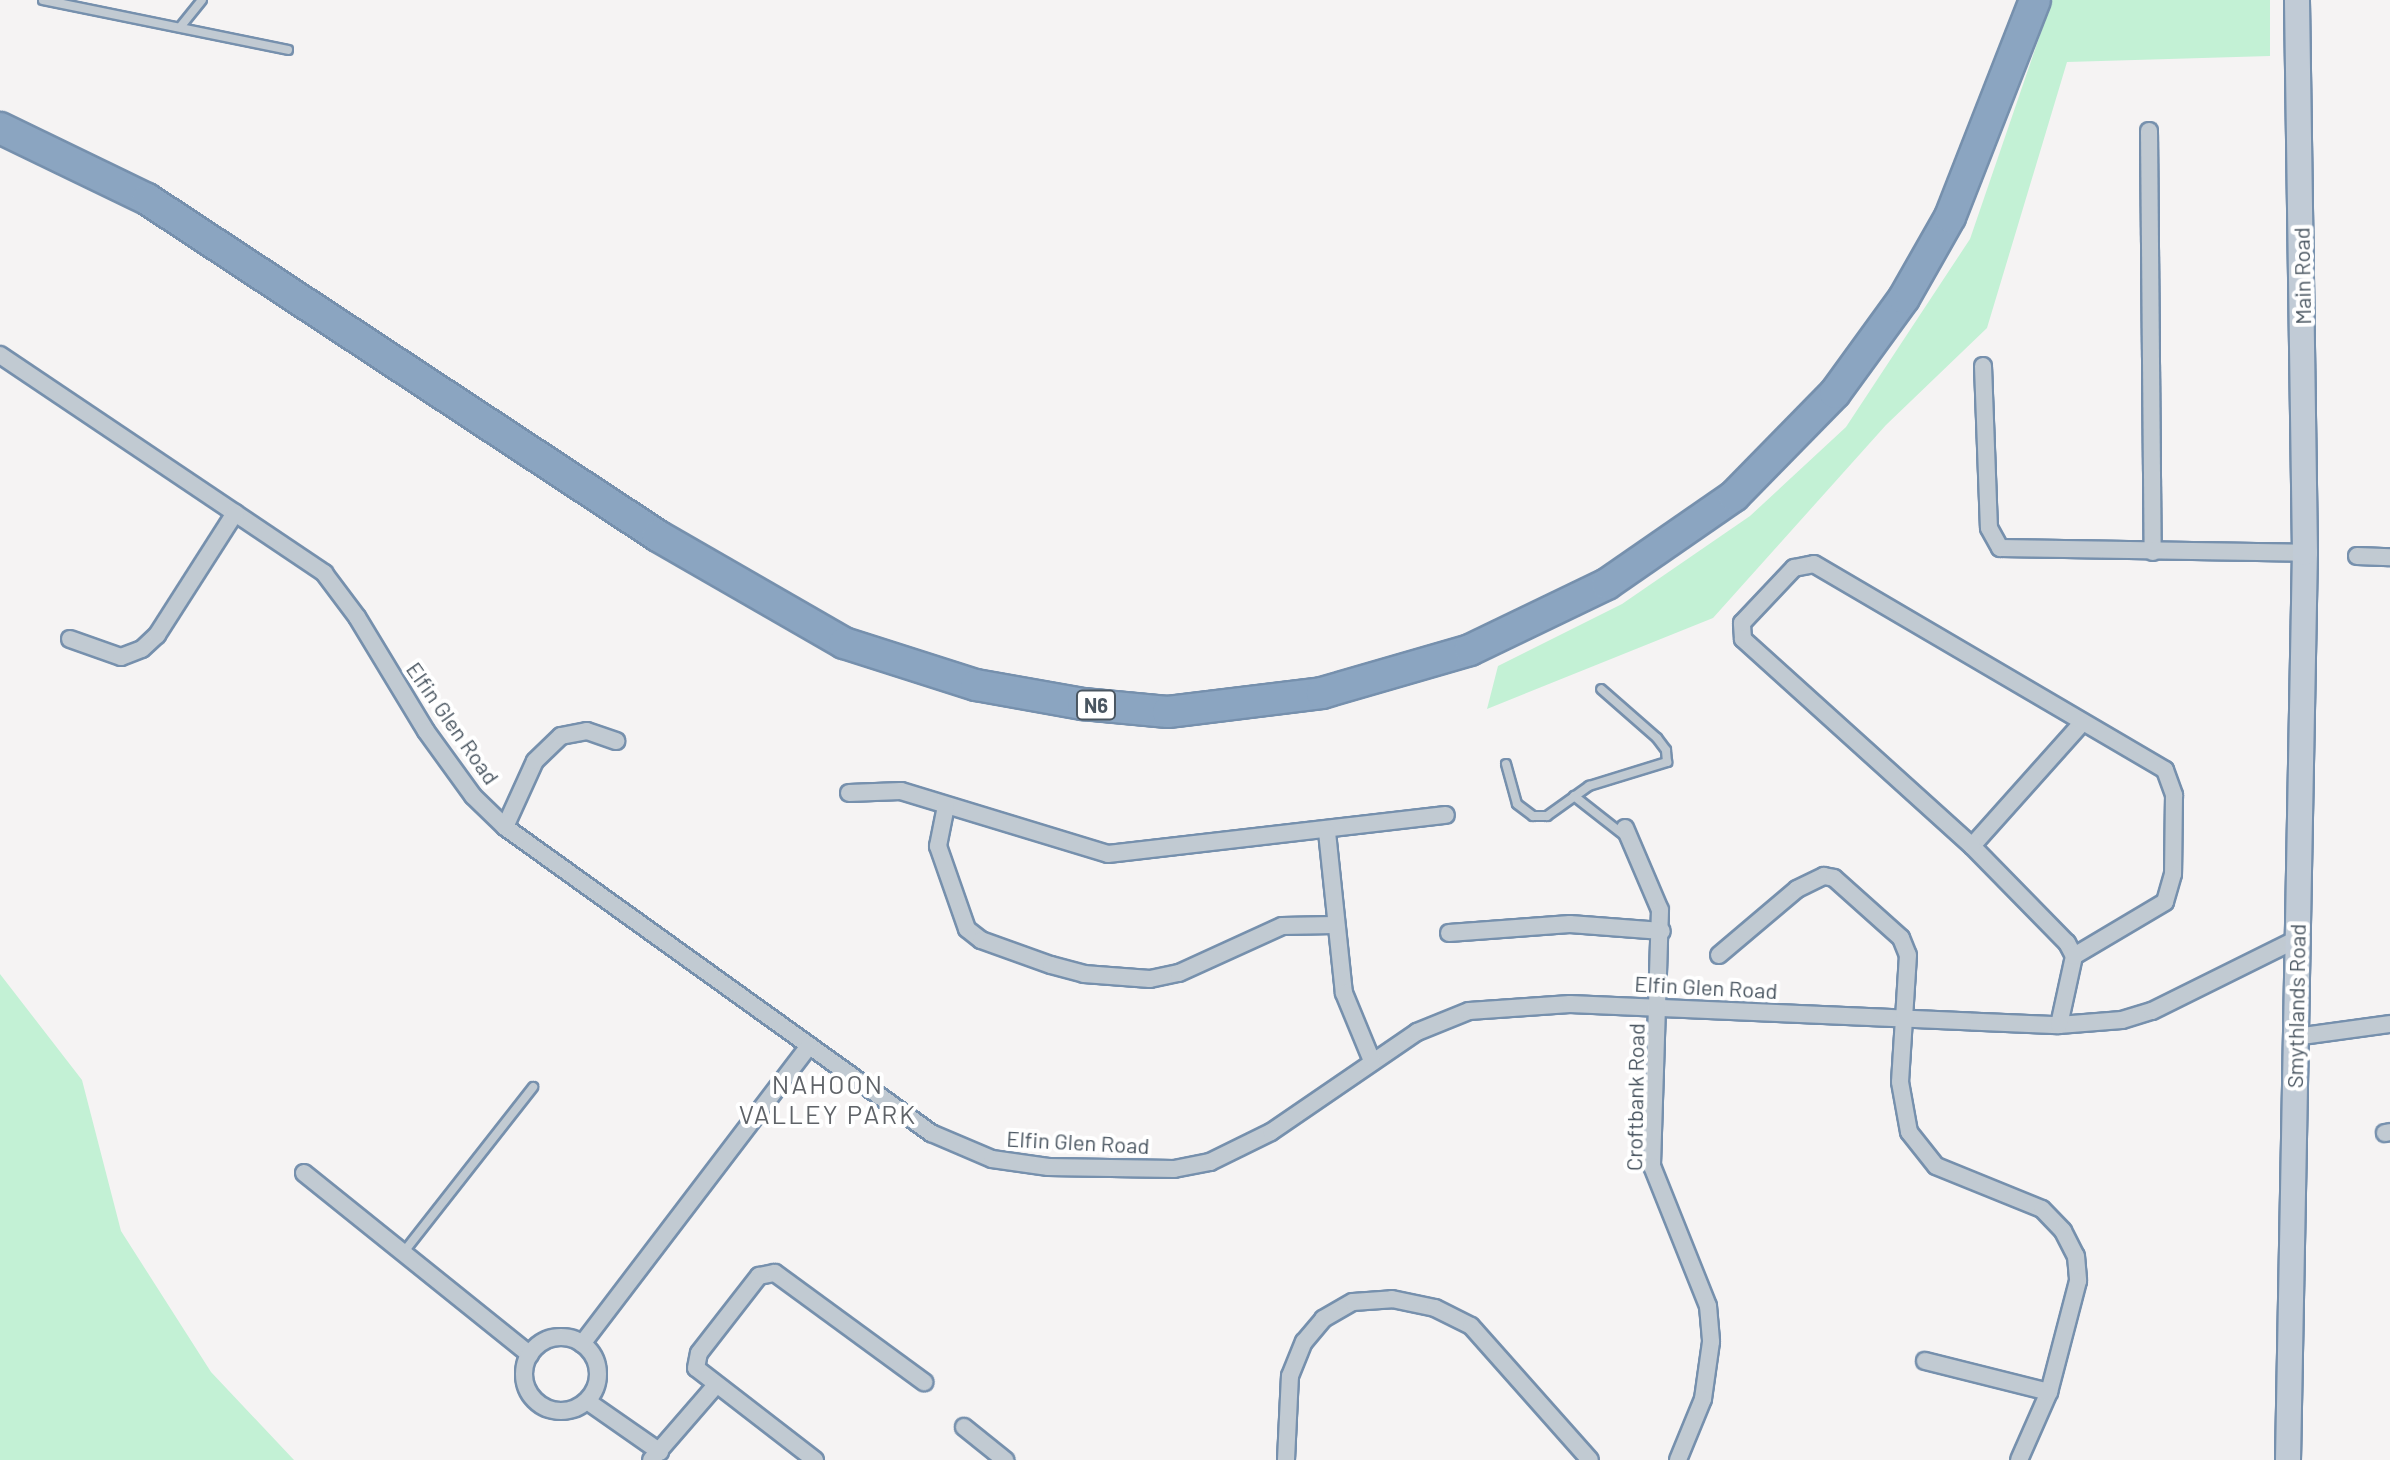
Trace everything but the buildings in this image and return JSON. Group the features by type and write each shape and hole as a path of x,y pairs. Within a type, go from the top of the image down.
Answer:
{"highway":[{"name":"N6","path":"0,128 147,199 658,536 844,643 976,685 1083,704 1168,712 1322,693 1470,650 1607,584 1734,496 1835,393 1904,298 1950,217 1992,116 2027,8"}],"main road":[{"name":"Main Road","path":"2297,0 2305,553"},
{"name":"Smythlands Road","path":"2288,1460 2305,553"}],"street":[{"path":"2149,131 2153,552"},
{"name":"Elfin Glen Road","path":"0,355 324,573 343,595 426,731 473,796 505,827 809,1046 960,1149 1048,1167 1174,1169 1210,1162 1271,1132 1417,1032 1469,1011 1570,1004 2059,1025 2122,1020 2152,1011 2297,939"},
{"path":"1983,366 1989,528 2000,548 2305,553"},
{"path":"70,639 121,657 142,649 157,635 235,513"},
{"path":"2357,556 2390,557"},
{"path":"2059,1025 2074,956 2055,928 1972,846 1749,647 1741,632 1754,607 1794,568 1814,564 2082,723 2156,761 2170,779 2173,874 2165,902 2152,913 2074,956"},
{"path":"1972,846 2082,723"},
{"path":"505,827 535,761 561,736 587,731 616,741"},
{"path":"849,793 901,791 1108,854 1327,832 1446,815"},
{"path":"946,806 938,846 967,929 981,940 1051,965 1084,974 1150,979 1179,973 1282,926 1334,925"},
{"path":"1327,832 1334,925 1344,993 1372,1061"},
{"name":"Croftbank Road","path":"1627,832 1660,910 1662,931 1652,1166 1666,1212 1700,1282 1711,1342 1703,1399 1678,1460"},
{"path":"1719,955 1814,878 1834,878 1905,945 1902,1108 1921,1153 1951,1174 2042,1209 2063,1231 2076,1256 2078,1281 2049,1392 2019,1460"},
{"path":"1449,933 1570,924 1662,931"},
{"path":"2295,1037 2390,1024"},
{"path":"582,1344 809,1046"},
{"path":"304,1173 530,1355"},
{"path":"815,1460 715,1386 696,1368 699,1353 751,1281 770,1272 924,1382"},
{"path":"1286,1460 1290,1376 1304,1342 1323,1319 1353,1302 1392,1299 1435,1308 1471,1326 1499,1351 1590,1460"},
{"path":"560,1337 582,1344 597,1371 587,1401 558,1411 538,1403 524,1375 530,1355 560,1337"},
{"path":"1925,1361 2049,1392"},
{"path":"587,1401 656,1456 715,1386"},
{"path":"964,1427 1005,1460"}],"lane":[{"path":"43,0 80,3 288,50"},
{"path":"181,26 202,0"},
{"path":"1506,764 1517,804 1533,816 1547,816 1589,786 1667,762 1666,750 1657,738 1601,689"},
{"path":"1574,796 1614,831 1627,832"},
{"path":"403,1253 533,1087"}],"green space":[{"path":"2052,0 2270,0 2270,56 2067,62 1987,328 1886,425 1713,618 1487,709 1498,666 1622,604 1750,516 1846,427 1970,239"},
{"path":"0,974 82,1080 121,1231 211,1372 294,1460 0,1460"}],"district":[{"name":"NAHOON VALLEY PARK","path":"828,1099"}]}
